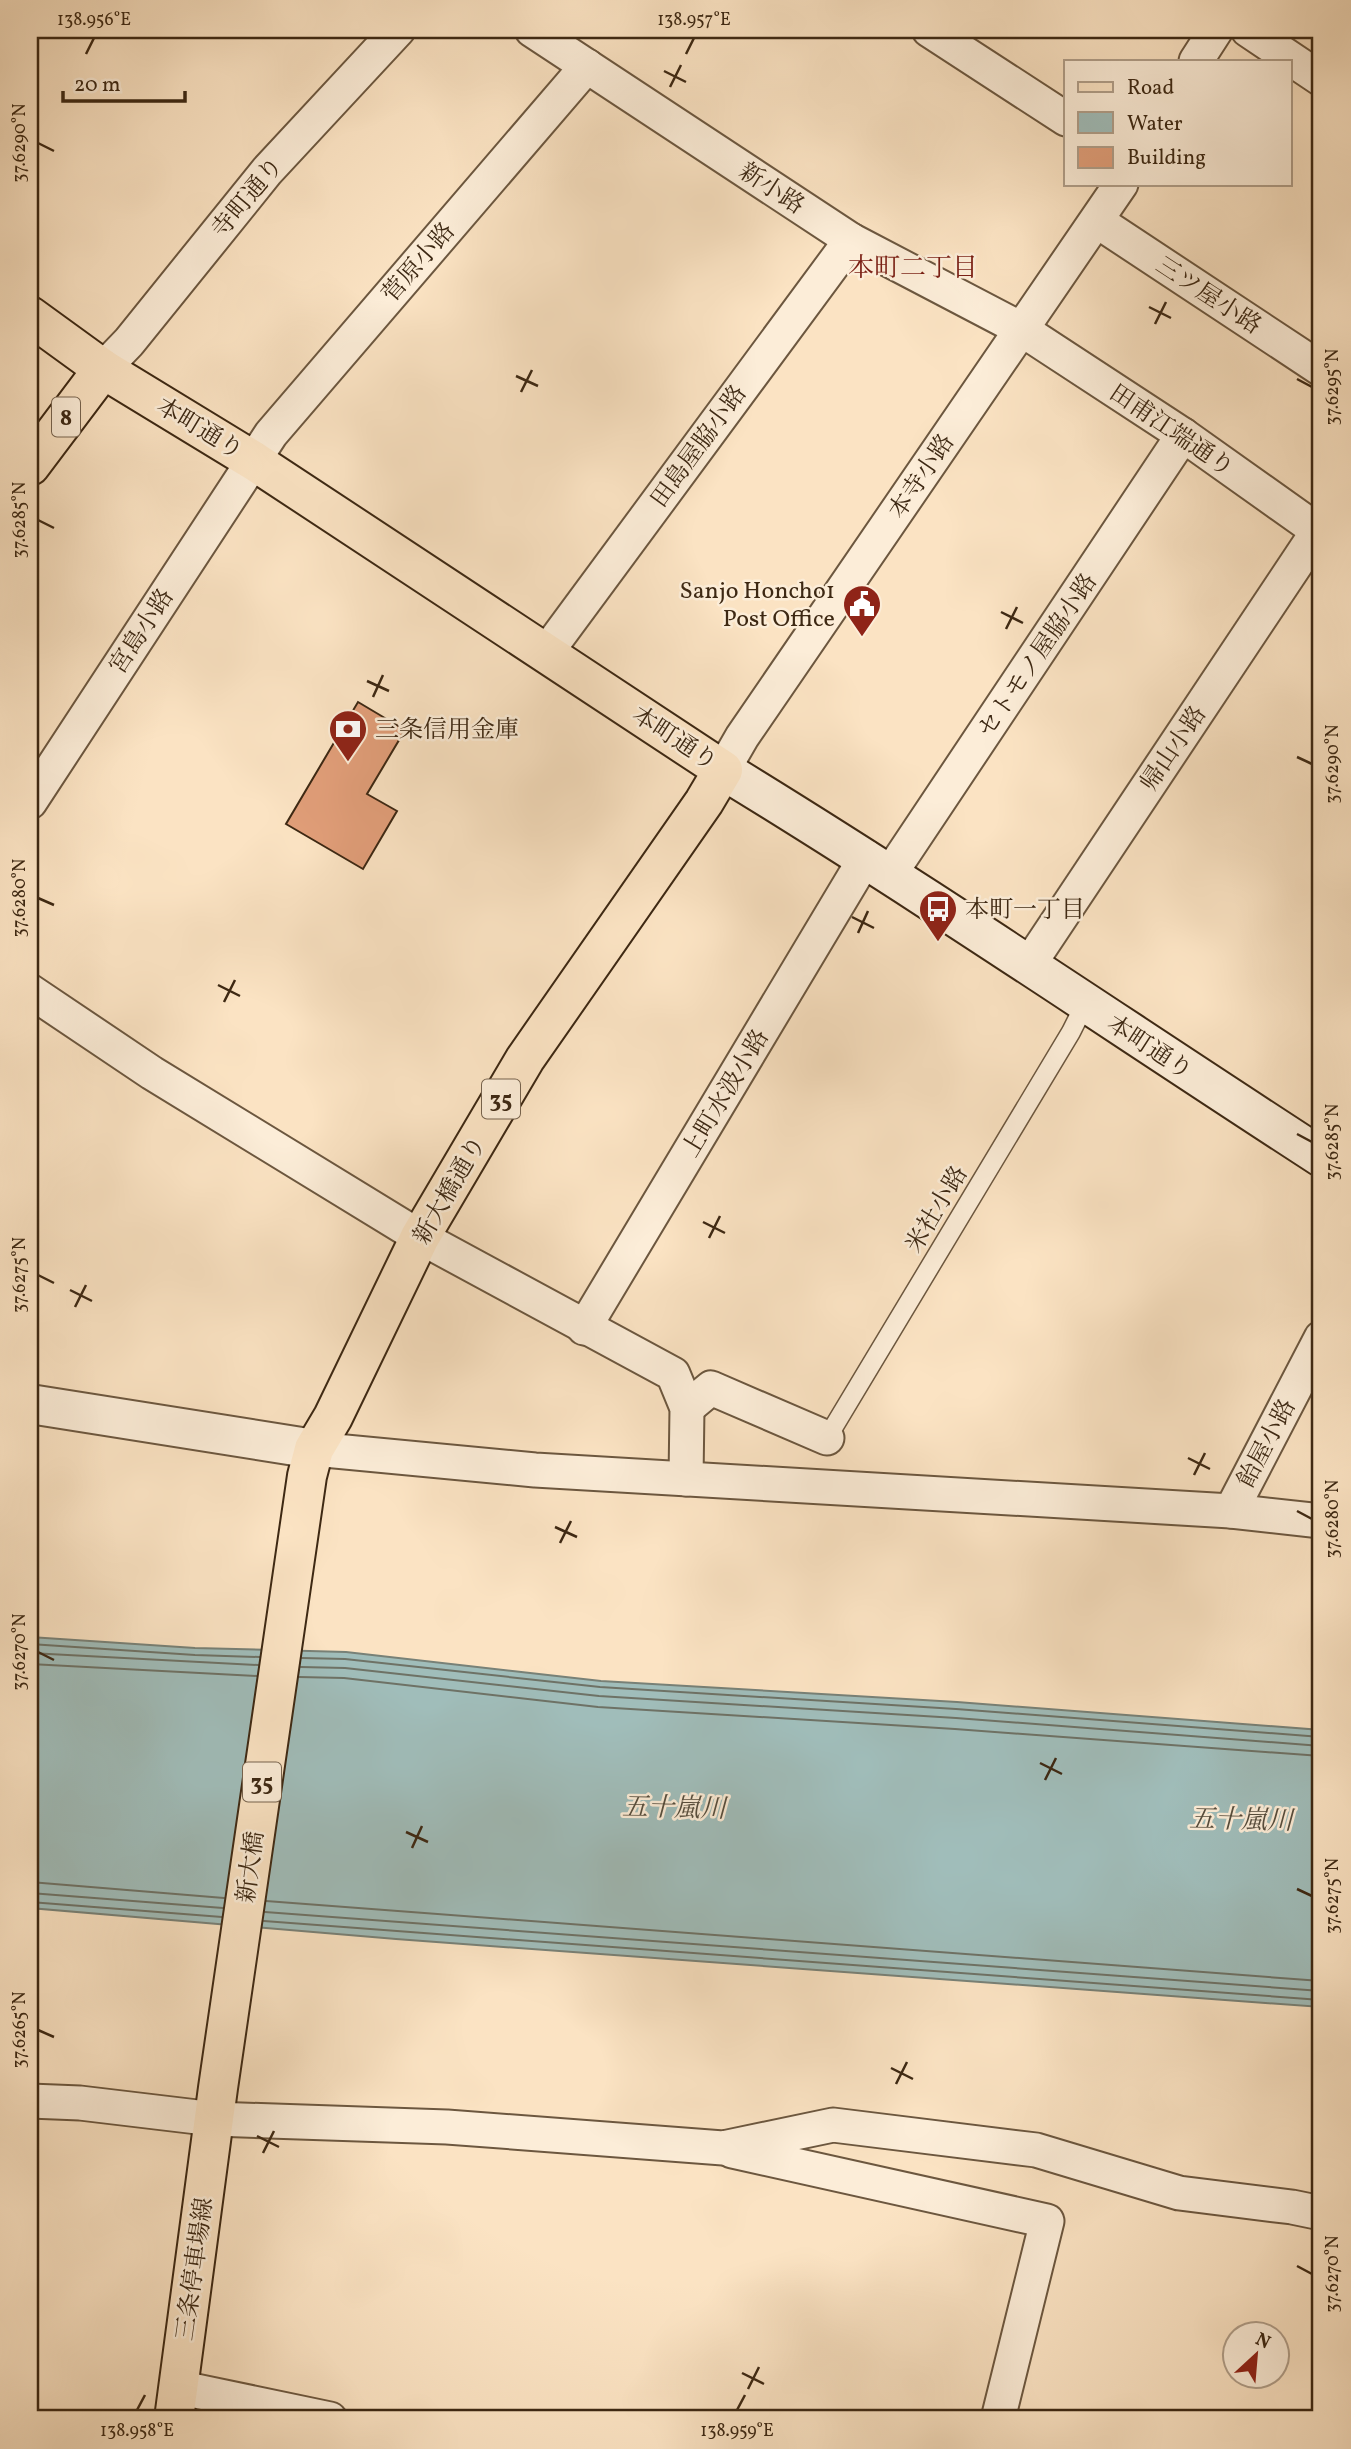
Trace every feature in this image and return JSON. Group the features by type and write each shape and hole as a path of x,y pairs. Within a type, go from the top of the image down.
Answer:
{"main road":[{"name":"本町通り","path":"30,316 103,369 254,461 723,770 878,866 1321,1157"},
{"name":"8","path":"30,466 103,369"},
{"name":"新大橋通り","path":"310,1463 420,1237 525,1059 704,802 723,770"},
{"path":"30,1404 310,1463"},
{"name":"新大橋","path":"216,2104 310,1463"},
{"name":"三条停車場線","path":"176,2403 216,2104"}],"street":[{"name":"寺町通り","path":"103,369 129,342 267,170 398,30"},
{"name":"新小路","path":"533,30 851,240 1021,330"},
{"path":"929,30 1064,118"},
{"path":"1248,30 1321,79"},
{"name":"菅原小路","path":"254,461 271,433 587,66"},
{"name":"本寺小路","path":"723,770 750,725 1120,186"},
{"name":"三ツ屋小路","path":"1097,221 1321,369"},
{"name":"田島屋脇小路","path":"547,653 851,240"},
{"name":"田甫江端通り","path":"1021,330 1183,435 1320,532"},
{"name":"セトモノ屋脇小路","path":"878,866 1183,435"},
{"name":"宮島小路","path":"30,802 254,461"},
{"name":"帰山小路","path":"1028,966 1320,532"},
{"name":"上町水汲小路","path":"584,1328 878,866"},
{"path":"30,991 152,1073 420,1237 673,1374 687,1408 686,1479"},
{"name":"飴屋小路","path":"1231,1511 1321,1338"},
{"path":"687,1408 711,1388 827,1437"},
{"path":"310,1463 535,1470 1231,1511 1321,1521"},
{"path":"30,2101 80,2104 216,2104 447,2127 723,2148 1046,2221 998,2419"},
{"path":"723,2148 833,2125 1036,2150 1179,2193 1321,2213"},
{"path":"176,2403 330,2419"}],"lane":[{"name":"米社小路","path":"827,1437 1072,1032 1085,1004"}],"water":[{"name":"五十嵐川","path":"30,1637 195,1648 346,1652 601,1681 957,1702 1321,1730 1321,2007 396,1939 30,1908"}],"building":[{"path":"358,702 405,730 367,794 397,811 363,869 286,824"}],"place":[{"name":"Sanjo Honcho1 Post Office","path":"862,638"},
{"name":"三条信用金庫","path":"348,763"},
{"name":"本町一丁目","path":"938,943"}],"district":[{"name":"本町二丁目","path":"913,267"}]}
